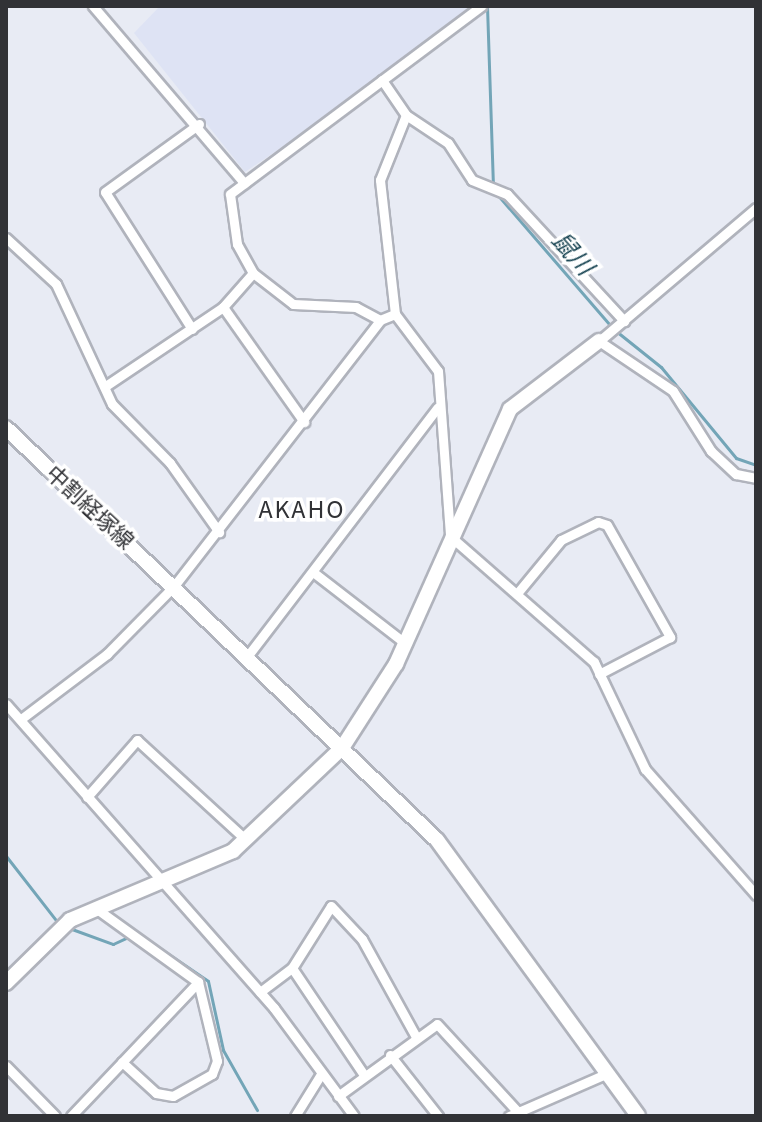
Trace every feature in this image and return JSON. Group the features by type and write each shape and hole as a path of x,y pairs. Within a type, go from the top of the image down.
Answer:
{"street":[{"path":"93,6 199,124 244,183"},
{"path":"380,320 356,307 293,304 253,273 237,244 230,194 479,8"},
{"path":"382,80 406,115 448,143 472,180 503,193 622,322"},
{"path":"406,115 380,180 395,314 436,364 437,408 450,536 519,591 599,674 645,769 756,895"},
{"path":"192,329 105,192 199,124"},
{"path":"6,983 94,907 157,882 246,840 342,748 405,643 450,536 510,409 622,322 756,208"},
{"path":"6,238 56,284 107,385 112,404 170,463 219,532"},
{"path":"107,385 223,307 253,273"},
{"path":"223,307 304,422"},
{"path":"21,719 107,654 174,586 219,532 380,320 395,314"},
{"path":"603,337 673,391 711,451 736,474 756,478"},
{"path":"246,658 437,408"},
{"name":"中割経塚線","path":"6,428 437,840 638,1116"},
{"path":"519,591 561,540 598,522 607,525 670,637 599,674"},
{"path":"313,572 405,643"},
{"path":"6,704 157,882 260,992 354,1116"},
{"path":"87,797 137,740 246,840"},
{"path":"260,992 292,968 336,904 415,1035"},
{"path":"94,907 198,982 217,1061 212,1074 173,1096 156,1093 122,1062"},
{"path":"292,968 364,1075"},
{"path":"71,1116 198,982"},
{"path":"338,1096 430,1024 441,1026 514,1114 608,1073"},
{"path":"390,1055 438,1116"},
{"path":"6,1066 55,1116"},
{"path":"295,1116 321,1074"}],"shaded area":[{"path":"160,6 473,6 382,80 245,172 134,33"}],"waterway":[{"name":"鼠川","path":"487,6 493,186"},
{"name":"鼠川","path":"496,193 611,326"},
{"name":"鼠川","path":"616,331 661,367 736,458 756,465"},
{"path":"6,856 59,924"},
{"path":"69,928 113,944 128,937"},
{"path":"145,938 208,981 223,1050 257,1110"}],"district":[{"name":"AKAHO","path":"302,510"}]}
